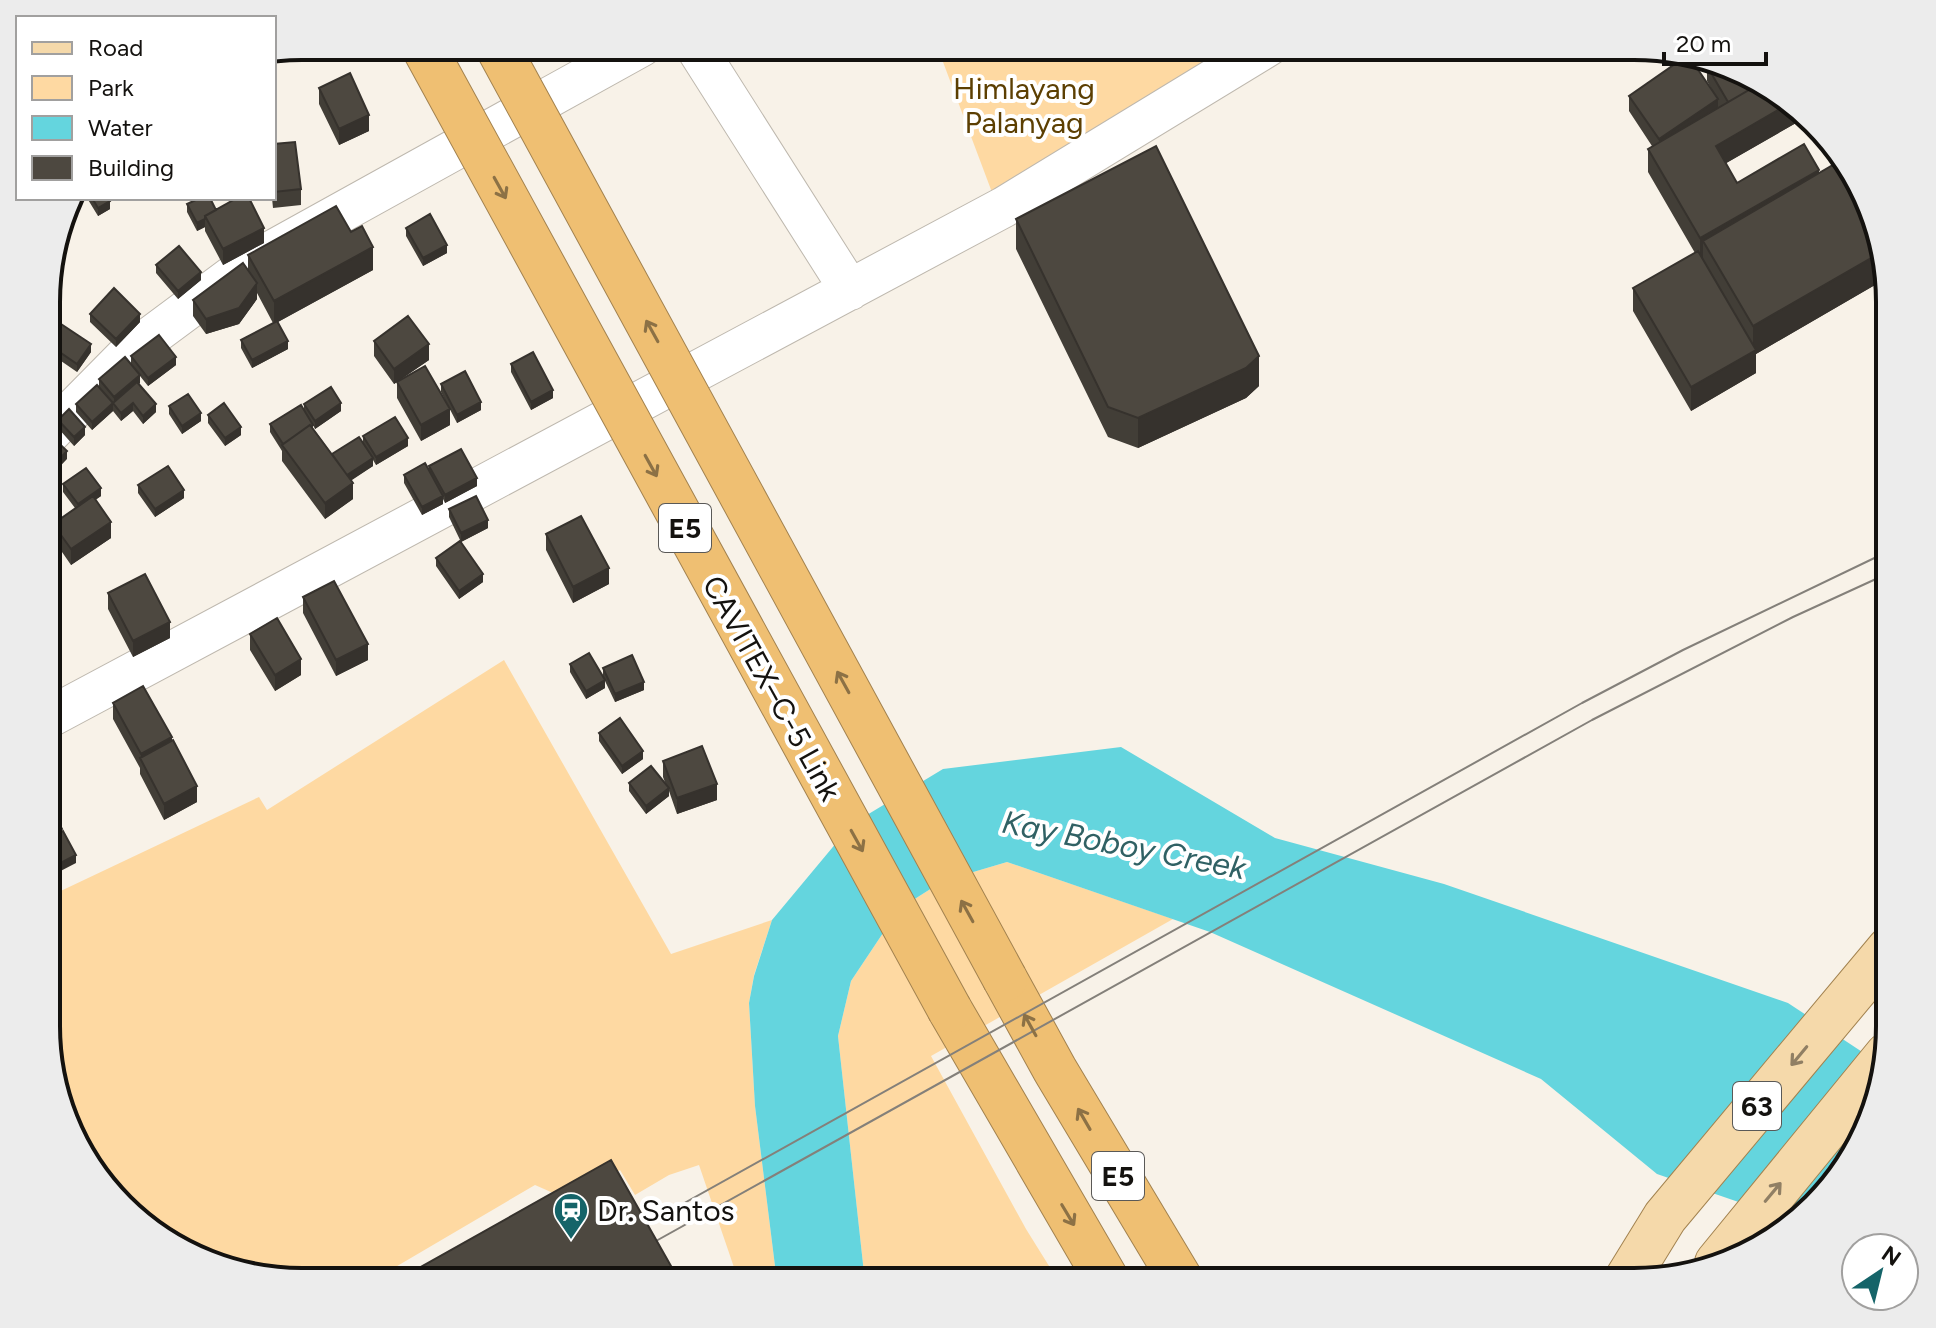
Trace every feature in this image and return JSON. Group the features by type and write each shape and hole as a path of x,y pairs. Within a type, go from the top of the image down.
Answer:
{"highway":[{"name":"CAVITEX–C-5 Link","path":"431,60 942,996 1100,1268"},
{"name":"E5","path":"505,60 1062,1082 1173,1268"}],"main road":[{"name":"63","path":"1634,1268 1665,1217 1875,965"},
{"name":"63","path":"1726,1250 1871,1075"}],"street":[{"path":"60,423 130,352 250,263 616,60"},
{"path":"704,60 850,290"},
{"path":"61,711 1004,207 1244,61"}],"green space":[{"name":"Himlayang Palanyag","path":"942,60 1212,61 993,195"},
{"path":"504,660 671,954 772,920 754,975 749,1003 755,1106 775,1267 734,1267 699,1165 669,1175 635,1195 620,1170 569,1200 535,1185 395,1267 286,1267 239,1260 181,1236 131,1197 92,1147 78,1119 65,1074 61,1042 61,891 259,797 267,810"},
{"path":"1007,862 1173,919 931,1056 1050,1268 863,1267 838,1036 851,981 899,909 943,881"}],"water":[{"name":"Kay Boboy Creek","path":"1121,747 1275,838 1444,884 1788,1003 1874,1060 1858,1119 1826,1173 1782,1217 1657,1174 1541,1079 1210,932 1007,862 943,881 899,909 851,981 838,1036 863,1267 775,1267 755,1106 749,1003 772,920 852,824 943,769"}],"building":[{"path":"1675,64 1697,68 1718,99 1659,139 1629,96"},
{"path":"350,73 369,115 339,129 319,88"},
{"path":"1711,73 1750,89 1728,102"},
{"path":"1750,89 1780,109 1716,146 1737,183 1804,144 1819,170 1700,238 1648,149"},
{"path":"295,142 301,189 276,192 276,144"},
{"path":"1156,146 1259,356 1246,368 1138,418 1108,407 1016,219"},
{"path":"1833,165 1858,209 1872,258 1753,326 1703,241"},
{"path":"93,200 110,200 110,201 98,208"},
{"path":"196,200 211,200 216,210 197,223 187,204"},
{"path":"233,200 250,200 264,228 223,249 205,216"},
{"path":"336,206 351,232 362,226 373,247 274,301 248,255"},
{"path":"430,214 447,245 423,258 406,228"},
{"path":"179,246 201,272 178,291 156,265"},
{"path":"1698,251 1756,350 1691,387 1633,288"},
{"path":"243,263 257,283 239,308 206,319 193,300"},
{"path":"114,288 140,314 116,339 90,314"},
{"path":"408,316 429,344 394,369 374,341"},
{"path":"277,321 288,341 252,360 241,340"},
{"path":"60,323 91,344 77,364 60,352"},
{"path":"159,335 176,357 148,378 131,356"},
{"path":"533,352 553,390 531,402 511,364"},
{"path":"125,357 140,375 114,397 99,379"},
{"path":"425,366 450,409 421,425 397,382"},
{"path":"465,371 481,402 457,415 441,384"},
{"path":"137,382 156,404 143,416 133,403 121,413 113,403"},
{"path":"97,385 113,403 92,422 76,404"},
{"path":"331,387 341,403 315,421 304,404"},
{"path":"188,394 201,413 182,426 169,406"},
{"path":"224,403 241,427 225,438 208,415"},
{"path":"301,405 313,425 283,444 270,424"},
{"path":"69,409 85,427 74,437 60,422 60,418"},
{"path":"395,417 408,438 376,457 363,436"},
{"path":"310,425 353,483 325,503 282,445"},
{"path":"359,437 373,458 347,475 332,454"},
{"path":"60,445 67,451 60,458"},
{"path":"461,449 477,478 445,495 429,466"},
{"path":"425,463 443,496 422,507 404,475"},
{"path":"168,466 184,490 155,509 138,485"},
{"path":"86,468 101,488 78,504 63,484"},
{"path":"93,496 111,522 71,549 60,534 60,519"},
{"path":"476,496 488,520 461,533 449,509"},
{"path":"581,516 609,568 573,587 546,534"},
{"path":"460,541 483,574 459,591 436,558"},
{"path":"145,574 170,622 133,641 108,593"},
{"path":"334,581 368,644 336,660 303,597"},
{"path":"277,618 301,659 275,675 250,634"},
{"path":"589,653 605,680 586,691 570,664"},
{"path":"632,655 644,682 615,694 603,668"},
{"path":"143,686 172,737 141,754 113,703"},
{"path":"620,718 643,751 622,766 599,733"},
{"path":"173,740 197,786 164,804 140,758"},
{"path":"702,746 717,784 677,798 663,761"},
{"path":"651,766 669,788 646,806 629,783"},
{"path":"63,831 76,855 61,863 61,832"},
{"name":"Dr. Santos","path":"611,1160 672,1267 421,1267"}],"tram line":[{"path":"627,1235 1582,703 1683,650 1875,558"},
{"path":"638,1251 1592,720 1793,617 1875,579"}],"place":[{"name":"Dr. Santos","path":"571,1241"}]}
